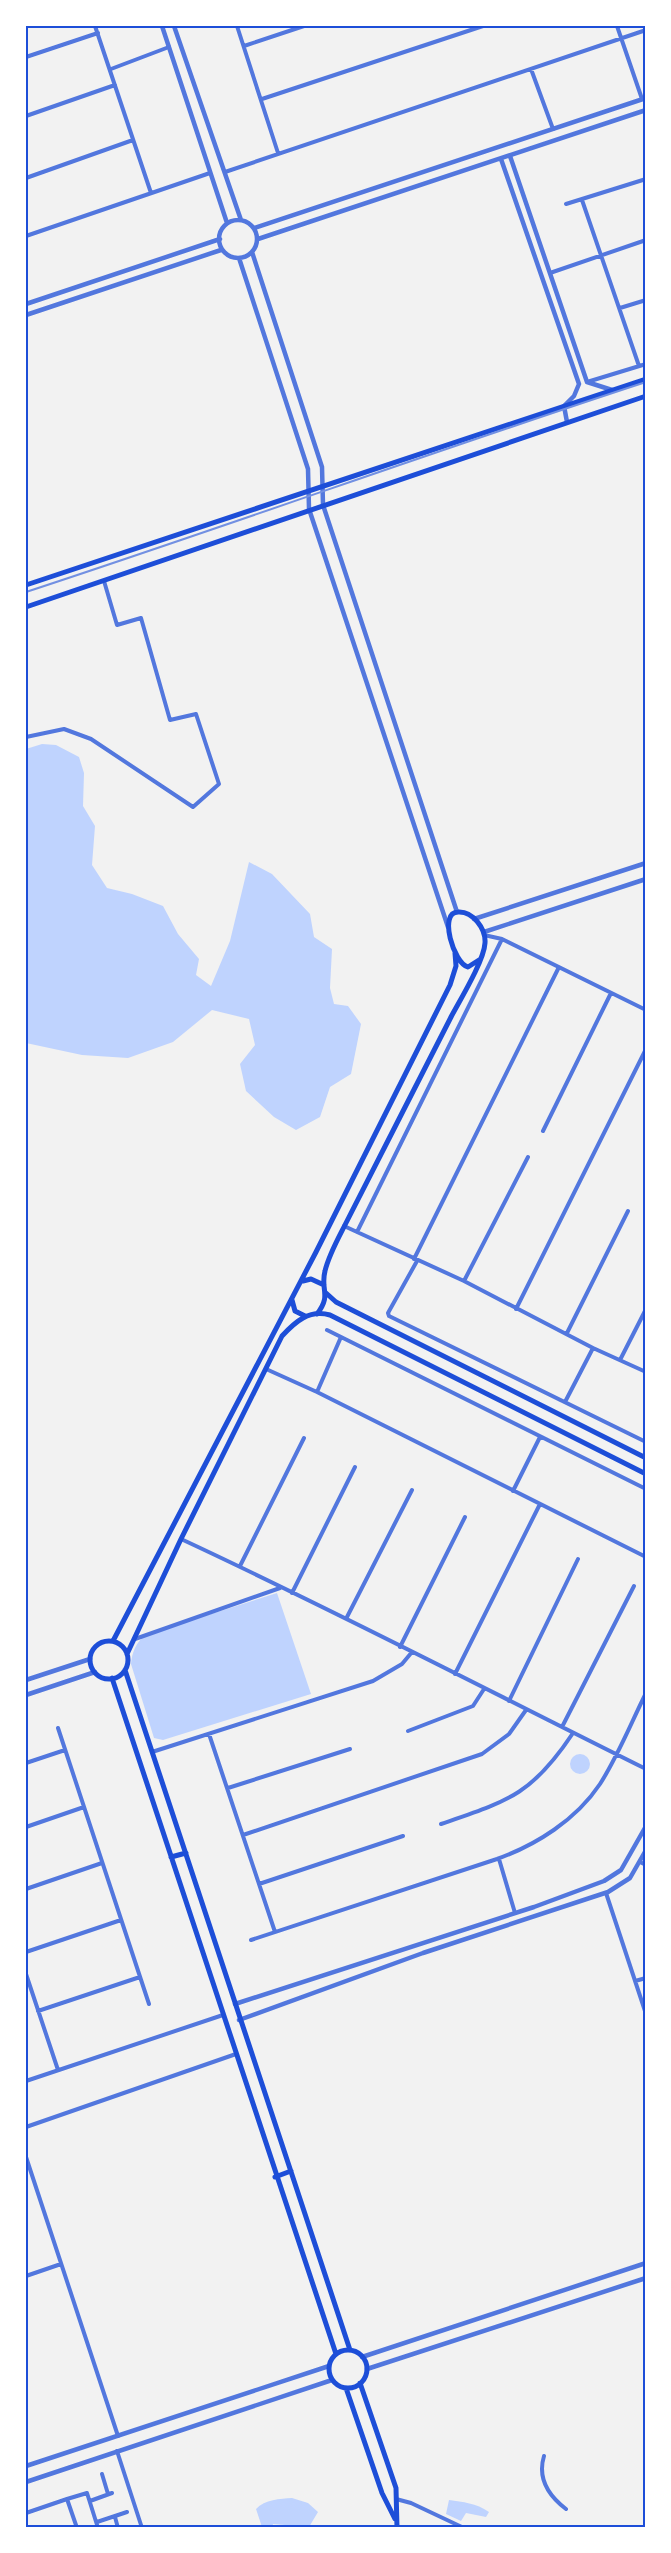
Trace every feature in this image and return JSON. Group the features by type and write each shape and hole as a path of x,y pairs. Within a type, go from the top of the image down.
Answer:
{"main road":[{"path":"26,585 645,379"},
{"path":"26,607 645,396"},
{"path":"113,1641 301,1282 450,985 456,966 448,927 450,915 457,912 468,914 484,933 484,951 344,1227 326,1268 324,1302 317,1314"},
{"path":"455,953 463,966 472,966 479,960"},
{"path":"301,1282 311,1279 321,1282 336,1302 645,1458"},
{"path":"292,1299 295,1311 307,1316"},
{"path":"350,2350 125,1670 127,1654 181,1539 282,1336 294,1323 307,1316 330,1315 645,1474"},
{"path":"192,1489 203,1495"},
{"path":"125,1670 118,1676 104,1678 94,1672 90,1659 98,1644 113,1641 124,1648 127,1654"},
{"path":"112,1678 275,2177 336,2354 330,2366 332,2380 337,2385 346,2388 360,2383 367,2370 362,2356 350,2350 336,2354"},
{"path":"171,1857 186,1853"},
{"path":"205,1959 219,1953"},
{"path":"275,2177 291,2171"},
{"path":"360,2383 396,2488 397,2528"},
{"path":"346,2388 382,2493 396,2521"}],"street":[{"path":"95,26 151,193"},
{"path":"162,26 227,223"},
{"path":"174,26 241,220 254,228 258,239 252,252 239,258 228,255 222,250 220,239 221,232 227,223 241,220"},
{"path":"237,26 278,153"},
{"path":"244,46 304,26"},
{"path":"262,99 483,26"},
{"path":"254,228 644,99 617,26"},
{"path":"225,171 645,30"},
{"path":"26,57 98,33"},
{"path":"111,69 169,47"},
{"path":"531,69 553,129"},
{"path":"26,116 115,85"},
{"path":"258,239 645,111"},
{"path":"26,177 133,140"},
{"path":"510,156 587,382"},
{"path":"501,159 579,384 574,396 564,406 567,422"},
{"path":"26,236 210,173"},
{"path":"566,204 645,179"},
{"path":"582,200 639,366"},
{"path":"527,233 536,230"},
{"path":"26,304 220,239"},
{"path":"550,273 645,240"},
{"path":"26,315 222,250"},
{"path":"252,252 322,467 322,505 457,912"},
{"path":"239,258 308,469 309,509 448,927"},
{"path":"620,308 645,300"},
{"path":"587,382 645,364"},
{"path":"587,382 612,390"},
{"path":"26,737 64,729 91,739 150,777 182,802 193,807 219,784 201,723 196,714 170,720 141,618 117,625 104,581"},
{"path":"474,919 645,863"},
{"path":"484,933 645,879"},
{"path":"484,933 502,939 645,1010"},
{"path":"357,1232 502,939"},
{"path":"559,968 388,1313 389,1316 645,1442"},
{"path":"543,1131 611,993"},
{"path":"516,1309 645,1050"},
{"path":"464,1281 528,1157"},
{"path":"567,1333 628,1210"},
{"path":"344,1227 464,1281 593,1348 645,1372"},
{"path":"620,1360 645,1309"},
{"path":"327,1330 645,1489"},
{"path":"317,1392 341,1337"},
{"path":"565,1402 593,1348"},
{"path":"265,1369 317,1392 645,1557"},
{"path":"513,1491 540,1437"},
{"path":"240,1566 304,1438"},
{"path":"292,1593 355,1467"},
{"path":"347,1617 412,1490"},
{"path":"455,1674 540,1504"},
{"path":"400,1647 465,1517"},
{"path":"181,1539 240,1566 280,1588 347,1617 400,1647 645,1769"},
{"path":"509,1701 578,1559"},
{"path":"562,1727 634,1586"},
{"path":"135,1639 280,1588"},
{"path":"152,1752 373,1681 402,1664 412,1652"},
{"path":"26,1680 90,1659"},
{"path":"26,1695 94,1672"},
{"path":"408,1731 473,1706 484,1689"},
{"path":"251,1940 499,1859 532,1843 576,1812 600,1784 645,1693"},
{"path":"243,1835 482,1754 494,1748 509,1734 526,1710"},
{"path":"58,1728 149,2004"},
{"path":"441,1824 518,1794 545,1772 573,1733"},
{"path":"209,1734 275,1932"},
{"path":"228,1788 350,1749"},
{"path":"26,1763 65,1750"},
{"path":"26,1827 84,1808"},
{"path":"235,2004 515,1913 611,1878 621,1870 645,1826"},
{"path":"259,1884 403,1836"},
{"path":"239,2020 423,1953 606,1893 624,1883 643,1864 645,1851"},
{"path":"499,1859 515,1913"},
{"path":"26,1889 102,1863"},
{"path":"606,1893 645,2014"},
{"path":"26,1952 121,1920"},
{"path":"420,1944 423,1953"},
{"path":"26,1974 58,2070"},
{"path":"38,2011 140,1977"},
{"path":"635,1982 645,1978"},
{"path":"26,2081 223,2014"},
{"path":"26,2127 236,2054"},
{"path":"26,2157 118,2436"},
{"path":"362,2356 645,2263"},
{"path":"26,2276 61,2264"},
{"path":"367,2370 645,2278"},
{"path":"558,2292 562,2306"},
{"path":"26,2466 330,2366"},
{"path":"26,2482 332,2380"},
{"path":"117,2451 142,2528"},
{"path":"544,2456 543,2475 547,2489 553,2500 566,2509"},
{"path":"90,2501 110,2493 102,2475"},
{"path":"26,2513 86,2493 97,2525 127,2512"},
{"path":"67,2499 77,2528"},
{"path":"396,2499 411,2503 464,2528"},
{"path":"115,2517 118,2528"}],"water":[{"path":"42,744 56,745 79,757 84,773 83,806 95,826 92,865 107,888 132,894 163,906 178,934 199,959 196,975 211,986 230,941 249,862 272,874 310,914 314,937 332,949 330,988 334,1004 348,1006 361,1024 351,1074 330,1087 320,1117 296,1130 274,1117 246,1091 240,1064 255,1045 249,1019 212,1010 173,1042 128,1058 82,1055 26,1043 26,749"},
{"path":"277,1593 311,1694 163,1740 154,1738 131,1664 133,1652 139,1641 145,1635"},
{"path":"580,1754 587,1757 590,1764 587,1771 580,1774 573,1771 570,1764 573,1757"},
{"path":"292,2498 308,2503 318,2512 309,2527 273,2524 272,2527 262,2527 256,2509 268,2501"},
{"path":"449,2500 474,2505 489,2512 486,2517 466,2513 461,2521 446,2514"}],"railway":[{"path":"26,592 646,382"}]}
